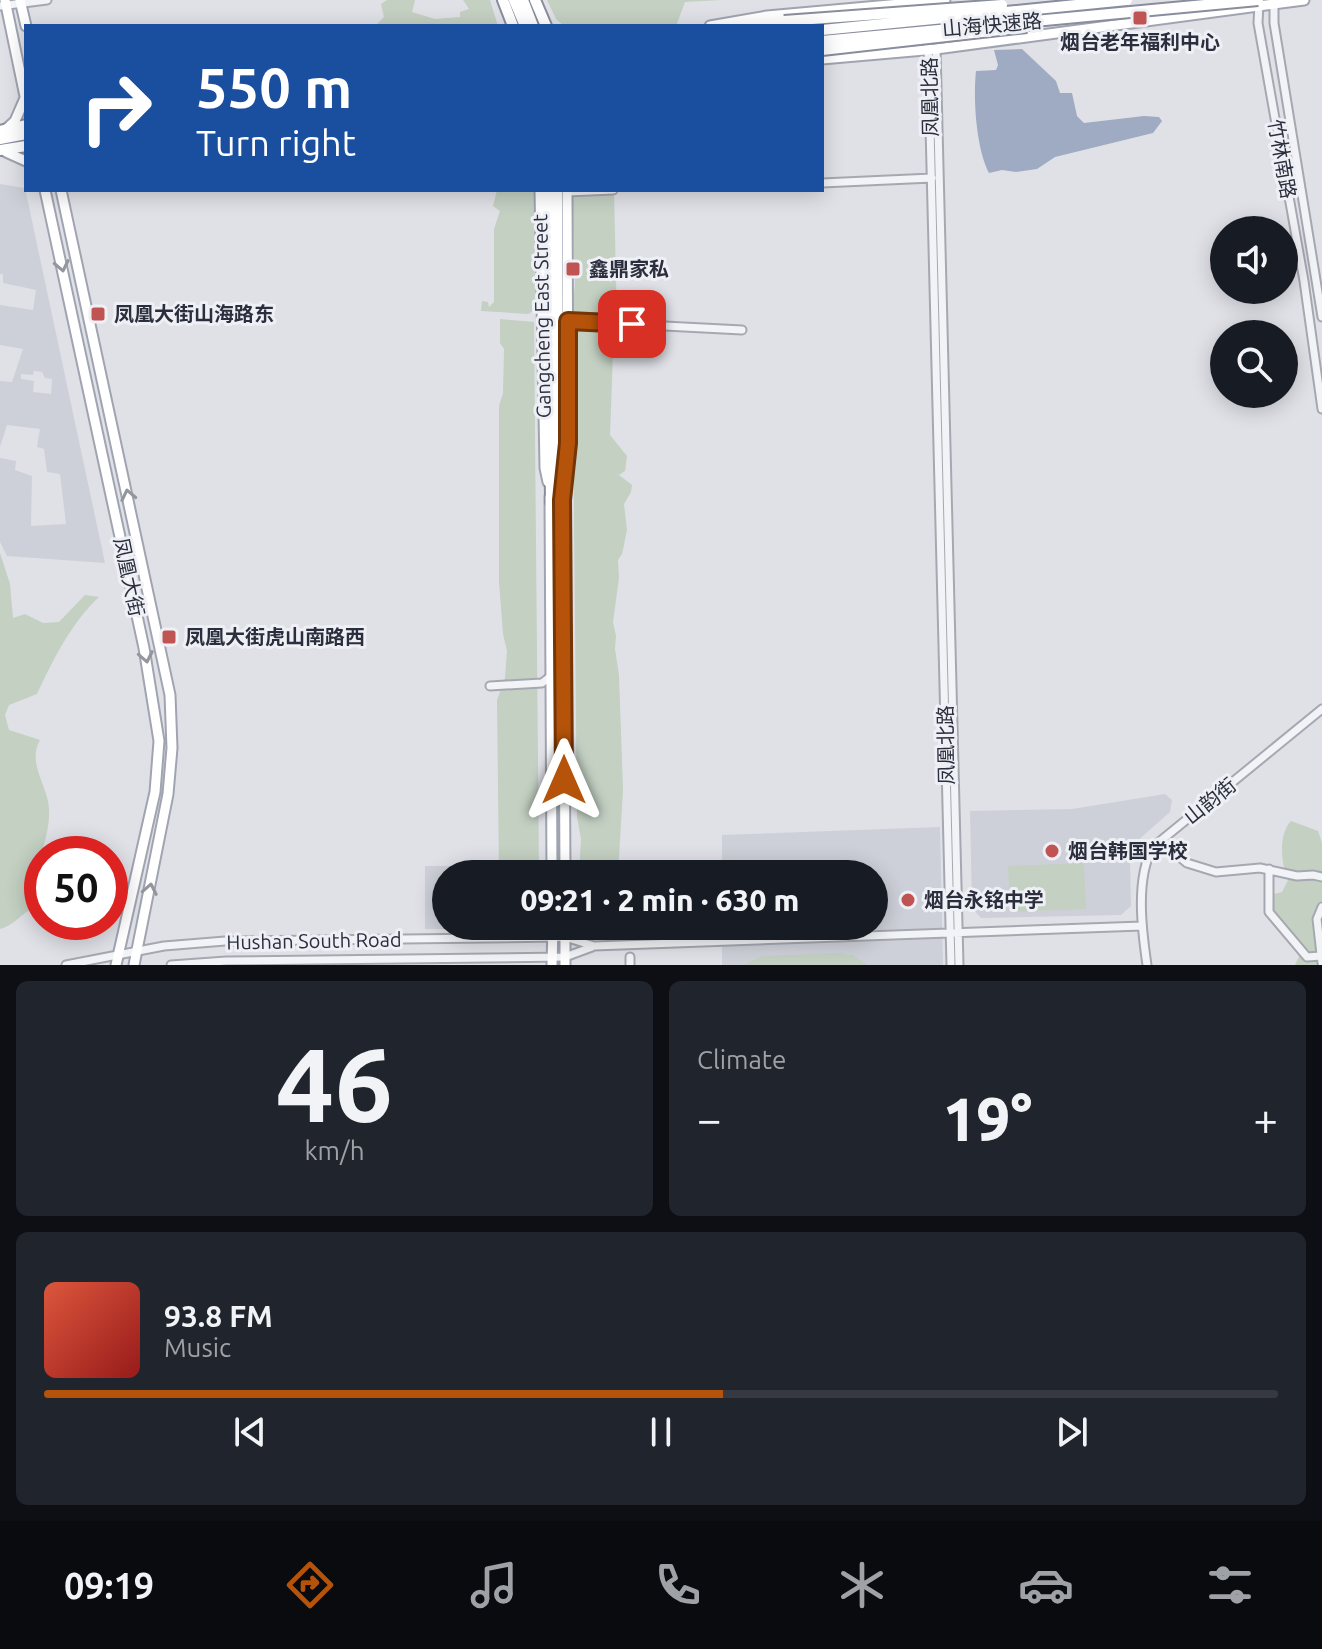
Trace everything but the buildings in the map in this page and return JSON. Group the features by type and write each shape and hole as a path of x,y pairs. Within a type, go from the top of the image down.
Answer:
{"highway":[{"path":"503,0 512,24"},
{"path":"514,0 524,24"},
{"path":"523,0 532,24"},
{"path":"535,0 545,24"},
{"path":"750,24 1064,0"},
{"name":"山海快速路","path":"824,30 1127,0"},
{"name":"山海快速路","path":"824,41 1259,1"},
{"path":"824,50 1013,30 1085,16"},
{"path":"1,134 24,126"},
{"path":"1,134 24,134"},
{"path":"2,152 24,149"},
{"path":"548,192 558,400 557,501"},
{"path":"554,283 564,192"}],"main road":[{"path":"721,24 767,16 945,0"},
{"path":"824,59 932,49 1259,1 1304,0"},
{"path":"21,2 26,24"},
{"path":"4,3 24,90"},
{"path":"1,134 20,114 24,104"},
{"path":"2,152 24,160"},
{"name":"凤凰大街","path":"45,192 144,648 159,741 155,792 118,960"},
{"name":"凤凰大街","path":"61,192 170,695 172,748 168,794 134,965"},
{"name":"Gangcheng East Street","path":"540,192 545,468 557,501 565,860"},
{"name":"Gangcheng East Street","path":"552,860 551,676 557,501 568,443 564,192"},
{"path":"552,961 553,940"},
{"path":"565,940 565,961"}],"street":[{"path":"4,3 47,0"},
{"name":"凤凰北路","path":"930,0 954,932 951,965"},
{"name":"竹林南路","path":"1259,1 1258,23 1318,353 1322,409"},
{"name":"竹林南路","path":"1274,1 1282,77 1322,317"},
{"name":"凤凰北路","path":"932,49 932,178 954,932 959,965"},
{"path":"1268,78 1268,64 1272,58 1276,60 1282,77"},
{"path":"824,183 932,178"},
{"path":"568,321 742,330"},
{"path":"490,686 542,683 551,676"},
{"name":"山韵街","path":"1147,965 1142,926 1144,876 1148,855 1153,847 1322,709"},
{"path":"1176,854 1187,863 1216,872 1260,868 1297,876 1322,877"},
{"path":"1269,869 1269,912 1274,921 1307,957 1321,956"},
{"path":"1322,907 1317,919 1322,963"},
{"path":"575,940 594,946 1142,926"},
{"name":"Hushan South Road","path":"66,965 118,960 138,951 225,941 432,939"},
{"path":"565,961 594,946"},
{"name":"Hushan South Road","path":"171,965 226,961 565,961"}],"shaded area":[{"path":"0,184 24,188 26,192 105,563 7,556 0,542 0,458 16,461 15,470 32,476 31,526 66,524 60,474 47,472 44,449 37,447 40,429 7,425 0,447 0,381 12,382 23,349 0,345 0,305 33,310 36,290 3,283 3,274 0,274","holes":["42,372 45,378 52,379 51,394 33,392 34,381 21,379 21,374"]},
{"name":"烟台韩国学校","path":"1165,794 1172,800 1170,812 1136,842 1130,860 1131,906 1121,915 981,918 972,908 970,811 1072,809"},
{"name":"烟台永铭中学","path":"940,827 943,965 722,965 722,940 888,940 888,860 722,860 722,835"},
{"path":"425,866 432,866 432,929 425,929"}],"green space":[{"path":"387,0 415,0 412,12 435,19 460,17 460,12 469,9 463,0 490,0 497,24 377,24 384,17 381,4"},
{"path":"547,0 721,0 685,2 677,24 562,24"},
{"path":"496,192 534,192 535,310 528,314 481,311 482,301 488,302 489,307 494,302 494,229 500,211 493,206"},
{"path":"614,193 617,320 572,315 575,284 572,195"},
{"path":"500,319 534,322 539,860 499,860 497,700 505,678 507,651 499,582 499,406 503,393 504,349 500,343"},
{"path":"572,324 614,327 610,435 627,456 625,471 619,475 632,485 624,504 627,530 618,560 619,578 613,622 619,675 623,790 619,860 580,860 581,839 577,817"},
{"path":"0,553 10,584 13,618 25,614 43,623 59,622 85,595 99,597 71,630 37,694 9,705 5,715 9,730 40,740 36,763 49,810 45,836 24,836 24,913 0,929"},
{"path":"1291,821 1318,831 1322,843 1322,965 1295,965 1302,950 1272,910 1274,894 1282,892 1288,880 1282,849 1284,833"},
{"path":"1084,863 1086,909 1010,912 1008,866"},
{"path":"853,955 867,965 744,965 761,956"}],"water":[{"path":"1022,49 1056,81 1060,93 1072,93 1077,116 1084,123 1144,116 1159,117 1162,121 1153,133 1055,157 1037,169 989,173 976,123 976,71 996,70 998,65 994,50"}],"place":[{"name":"烟台老年福利中心","path":"1140,18"},
{"name":"鑫鼎家私","path":"573,269"},
{"name":"凤凰大街山海路东","path":"98,314"},
{"name":"凤凰大街虎山南路西","path":"169,637"},
{"name":"烟台韩国学校","path":"1052,851"},
{"name":"烟台永铭中学","path":"908,900"}],"route":[{"path":"564,780 562,500 568,443 568,321 632,324"}]}
